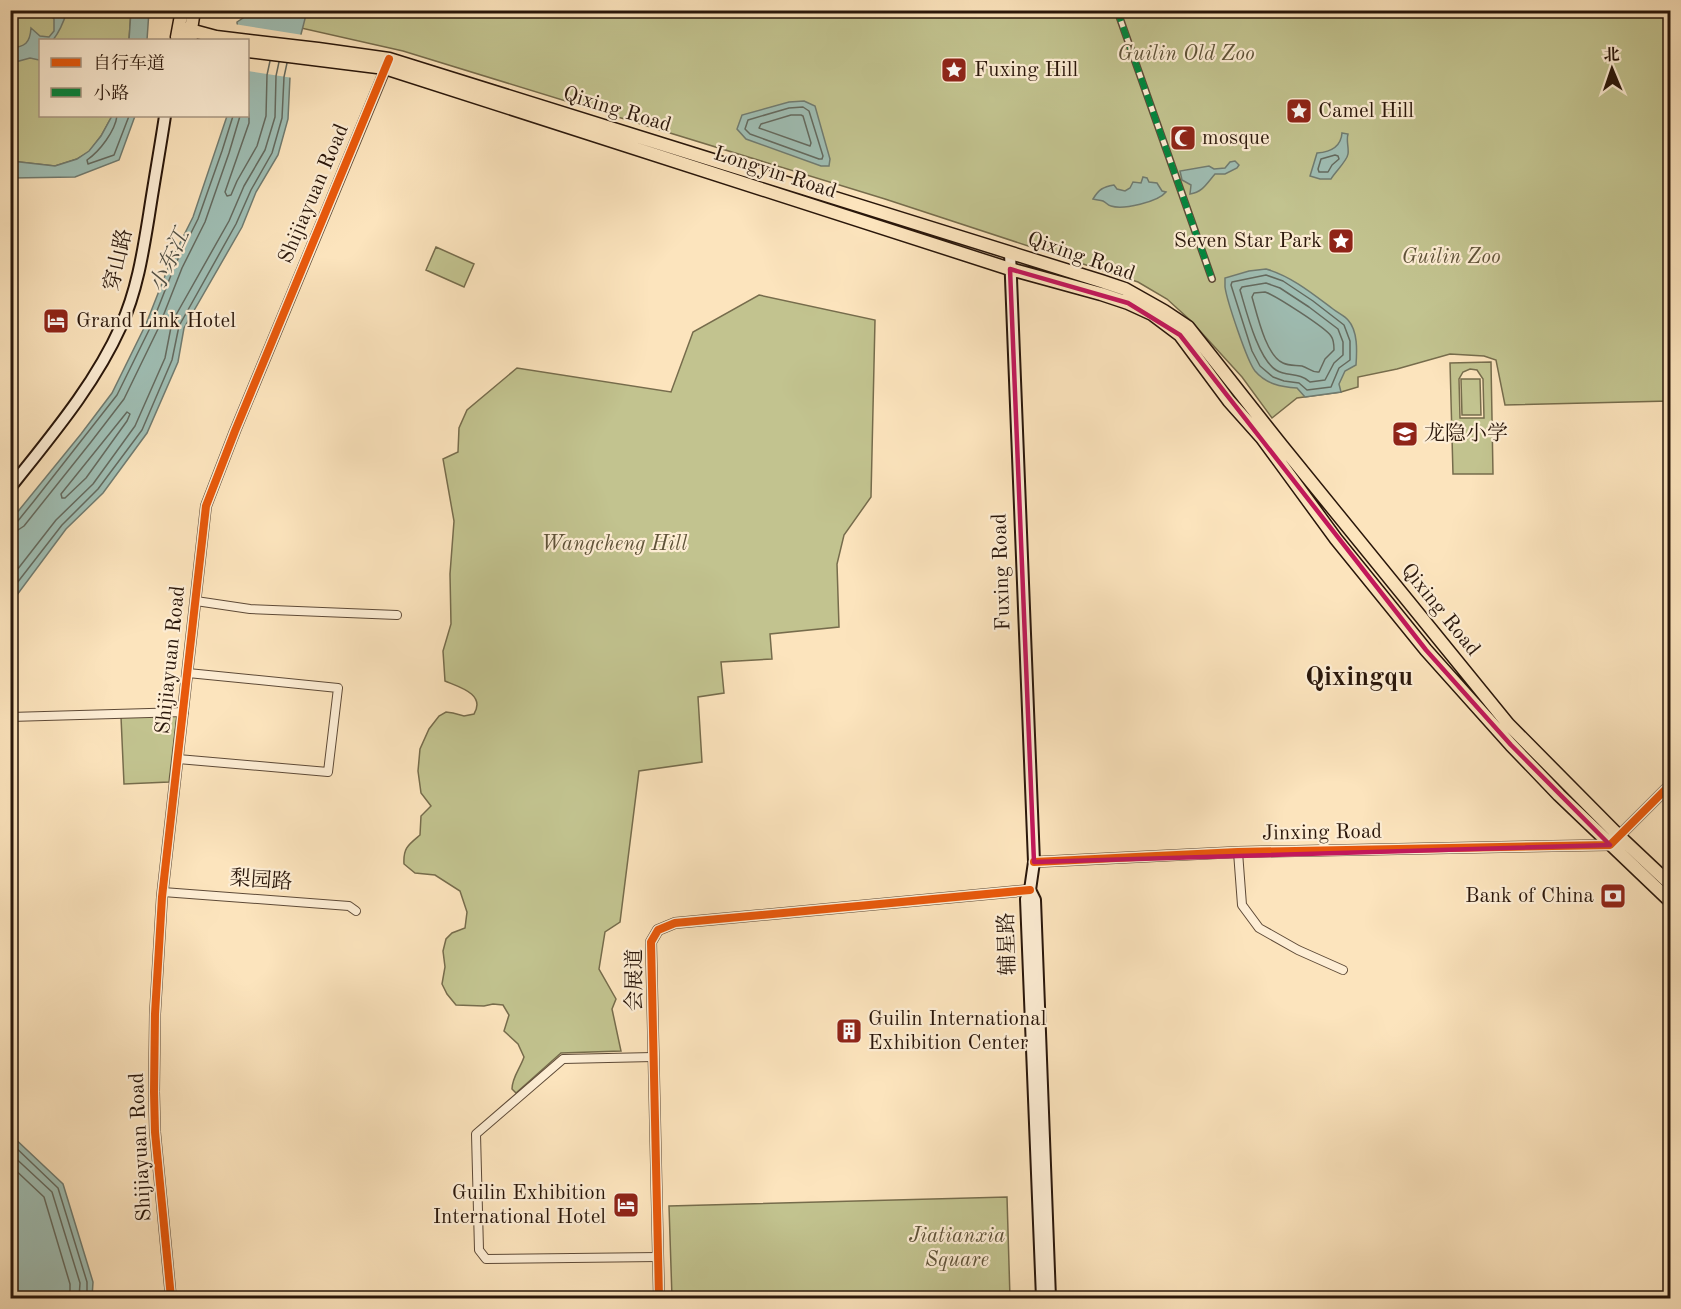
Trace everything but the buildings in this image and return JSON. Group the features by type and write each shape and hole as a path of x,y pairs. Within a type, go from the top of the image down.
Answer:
{"main road":[{"path":"182,10 184,36"},
{"path":"184,36 194,10"},
{"path":"184,36 228,39"},
{"path":"249,42 387,64"},
{"path":"249,51 318,54"},
{"name":"Qixing Road","path":"387,64 1125,289 1164,311 1188,327 1508,724 1671,901"},
{"name":"Longyin Road","path":"387,64 1010,268 1101,294 1152,314"},
{"name":"穿山路","path":"10,488 69,413 98,371 122,324 137,279 165,117"},
{"name":"Fuxing Road","path":"1010,253 1034,862 1030,890"},
{"name":"Qixing Road","path":"1152,314 1179,335 1229,401 1262,438 1336,539 1426,650 1511,745 1559,795 1671,884"},
{"name":"辅星路","path":"1030,890 1026,899 1042,1299"},
{"name":"辅星路","path":"1030,890 1035,900 1050,1299"}],"street":[{"path":"1117,10 1212,279"},
{"name":"Shijiayuan Road","path":"171,1299 158,1170 154,1092 155,1014 163,892 206,506 387,64"},
{"path":"196,601 250,609 397,615"},
{"path":"178,759 328,772 338,688 188,673"},
{"path":"10,717 184,712"},
{"path":"1615,841 1671,786"},
{"name":"Jinxing Road","path":"1034,862 1238,852 1615,841"},
{"path":"1238,852 1242,905 1259,928 1298,950 1343,970"},
{"name":"会展道","path":"658,1299 651,942 658,930 675,923 1030,890"},
{"name":"梨园路","path":"163,892 349,906 356,911"},
{"path":"653,1057 564,1059 476,1134 479,1250 486,1259 658,1257"}],"highlighted area":[{"path":"1010,269 1128,303 1180,335 1426,650 1511,745 1610,845 1034,862"}],"green space":[{"name":"Seven Star Park","path":"307,10 1670,11 1670,401 1505,405 1496,360 1484,356 1450,354 1358,377 1358,387 1341,392 1297,398 1272,418 1242,377 1190,320 1167,299 1138,282 885,199 403,51 301,28"},
{"path":"11,11 131,11 129,39 39,39 39,117 111,117 89,152 77,159 55,166 11,161"},
{"path":"436,247 474,264 464,287 426,270"},
{"name":"Wangcheng Hill","path":"759,295 875,320 871,497 844,535 837,564 839,627 770,634 772,659 721,662 724,693 698,697 702,762 639,771 620,922 605,932 599,969 616,999 612,1009 621,1051 561,1053 516,1093 512,1085 524,1057 518,1044 504,1031 509,1015 503,1005 456,1005 442,984 445,967 443,951 446,939 452,933 465,928 467,912 460,891 435,875 415,873 404,864 407,847 420,835 421,816 431,806 421,793 418,771 420,749 429,729 439,716 446,712 464,716 474,714 477,707 474,696 445,681 443,651 451,624 450,574 454,521 443,459 458,452 459,428 467,410 517,368 671,392 693,332"},
{"path":"1491,362 1493,474 1453,474 1450,363","holes":["1470,369 1477,370 1483,379 1484,418 1460,418 1459,379 1463,372"]},
{"path":"1461,379 1480,379 1481,415 1462,415"},
{"path":"177,715 169,782 124,784 121,717"},
{"name":"Jiatianxia Square","path":"1007,1197 1010,1298 672,1298 669,1206"}],"water":[{"path":"47,11 67,11 54,39 39,39 39,60 30,58 11,65 11,48 20,47 26,43 31,28 40,36 49,37 54,31 54,19"},
{"path":"131,11 149,11 147,39 129,39"},
{"path":"250,11 307,11 290,77 288,119 278,155 256,192 242,227 184,328 178,362 147,433 103,493 66,529 11,603 11,520 112,393 146,324 170,263 193,217 227,117 249,117 249,39 239,39 237,22"},
{"path":"804,101 815,106 830,159 829,166 821,166 746,139 737,129 742,115 789,102"},
{"path":"111,117 135,117 119,160 75,177 11,178 11,161 55,166 77,159 89,151"},
{"path":"1342,133 1348,134 1348,154 1343,163 1331,179 1310,176 1317,153 1334,148 1340,142"},
{"path":"1235,161 1239,165 1237,168 1225,174 1215,174 1204,187 1194,193 1190,194 1191,185 1182,180 1180,171 1209,166 1214,169 1225,168 1230,162"},
{"path":"1143,177 1149,182 1157,183 1162,191 1166,192 1148,202 1124,207 1111,206 1093,199 1104,188 1114,185 1117,189 1125,191 1133,182 1141,183"},
{"path":"1266,269 1301,286 1345,317 1351,325 1356,341 1356,365 1345,371 1339,384 1341,392 1305,397 1297,388 1274,384 1264,379 1251,365 1233,317 1225,287 1225,278"},
{"path":"10,1134 63,1184 93,1282 92,1298 16,1298 10,1281"}],"pier":[{"path":"234,24 303,35 293,78 249,71 249,39 236,39"}],"marked path":[{"path":"1117,10 1212,279"}],"cycle path":[{"path":"171,1298 155,1132 155,1014 162,897 206,506 389,59"},
{"path":"1034,862 1238,852 1610,845 1670,785"},
{"path":"659,1298 651,942 658,930 675,923 1030,890"}],"place":[{"name":"Fuxing Hill","path":"954,70"},
{"name":"Camel Hill","path":"1299,111"},
{"name":"mosque","path":"1183,138"},
{"name":"Seven Star Park","path":"1341,241"},
{"name":"Grand Link Hotel","path":"56,321"},
{"name":"龙隐小学","path":"1405,434"},
{"name":"Bank of China","path":"1613,896"},
{"name":"Guilin International Exhibition Center","path":"849,1031"},
{"name":"Guilin Exhibition International Hotel","path":"626,1205"}],"district":[{"name":"Qixingqu","path":"1359,677"}],"park label":[{"name":"Guilin Old Zoo","path":"1186,54"},
{"name":"Guilin Zoo","path":"1451,257"}],"water label":[{"name":"小东江","path":"170,261"}]}
